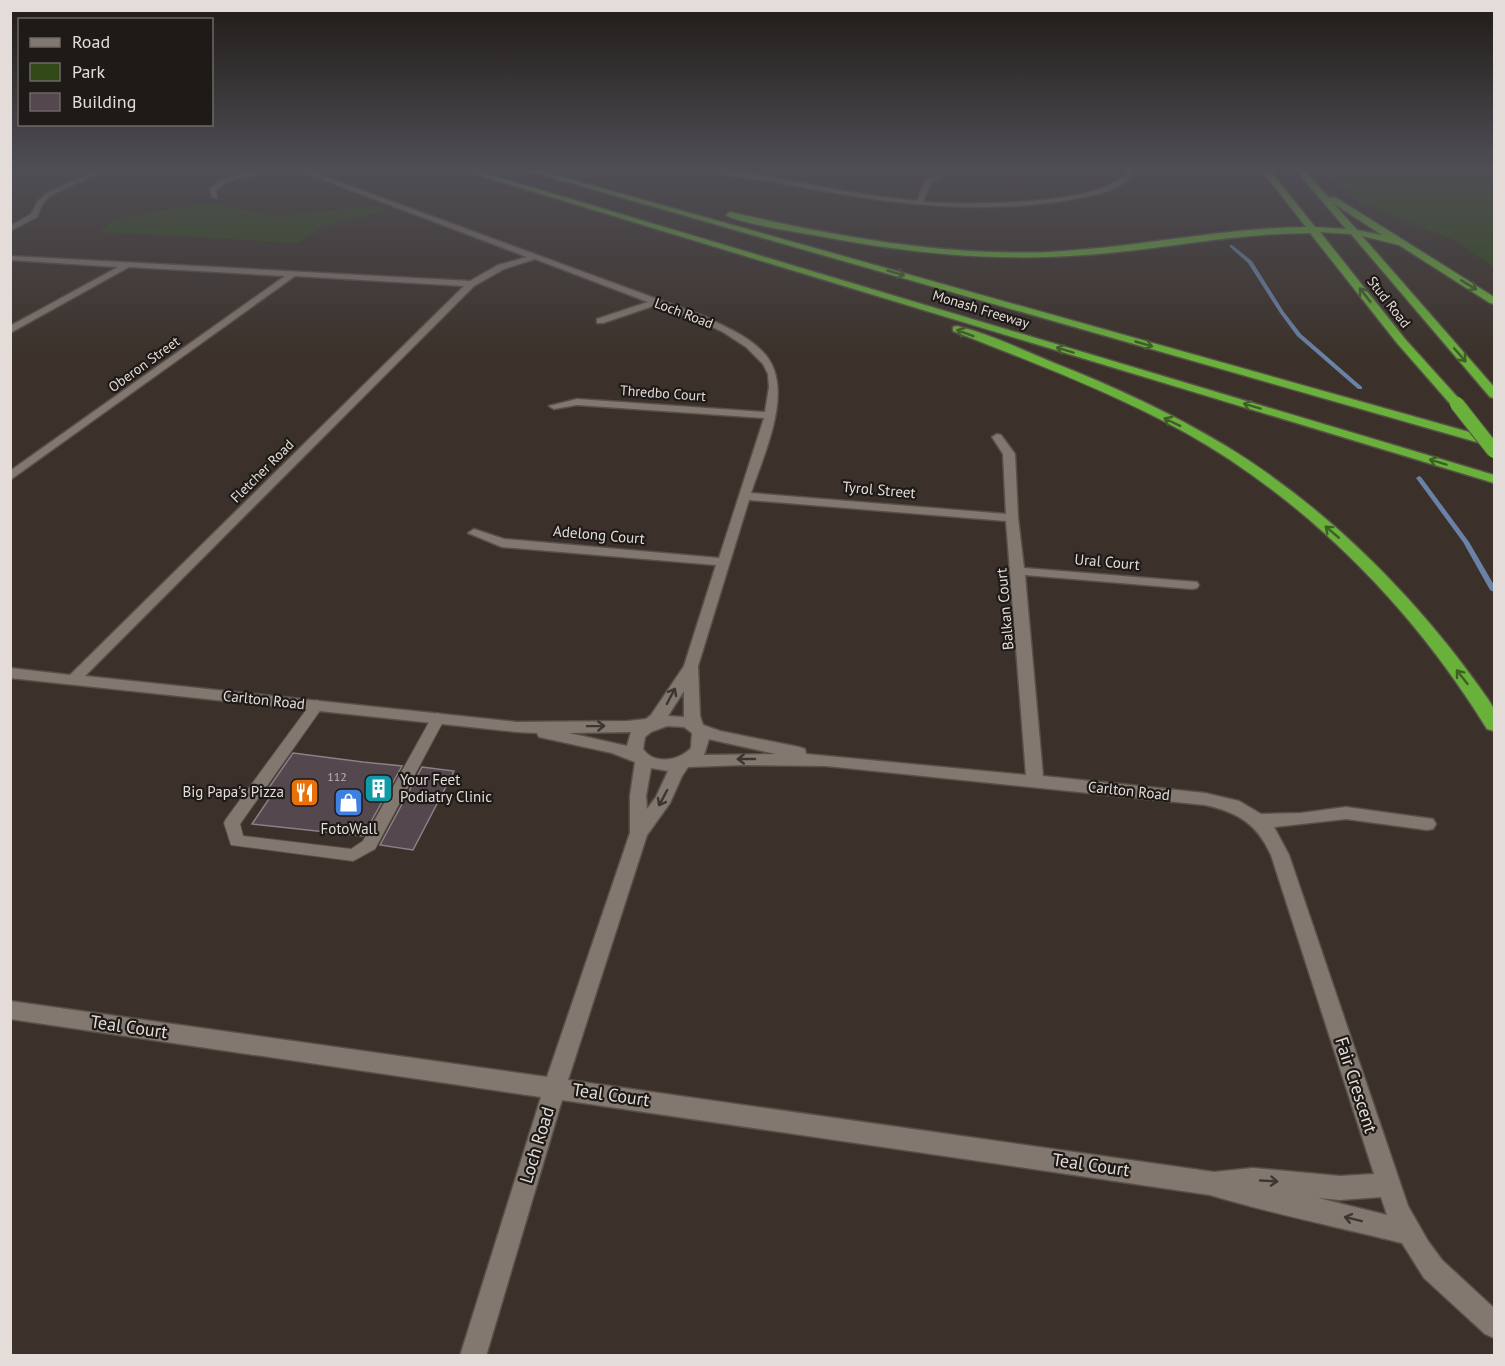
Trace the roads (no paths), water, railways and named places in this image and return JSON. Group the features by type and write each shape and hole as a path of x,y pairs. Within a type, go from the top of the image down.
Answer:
{"highway":[{"name":"Monash Freeway","path":"670,232 1494,479"},
{"name":"Monash Freeway","path":"747,232 1494,443"},
{"path":"803,232 899,247 1028,255 1109,251 1260,232"},
{"path":"1206,239 1211,235 1224,232"},
{"name":"Stud Road","path":"1315,232 1401,341 1457,404 1494,451"},
{"path":"1337,232 1383,237 1408,246"},
{"path":"1385,232 1494,301"},
{"name":"Stud Road","path":"1354,233 1494,394"},
{"path":"816,276 1020,353 1167,419 1221,449 1276,485 1360,556 1412,612 1484,706 1494,725"}],"street":[{"name":"Loch Road","path":"467,232 703,319 747,342 767,363 775,385 770,415 691,666 663,712 650,724"},
{"name":"Fletcher Road","path":"74,680 471,284 501,267 535,257"},
{"path":"10,258 471,284"},
{"path":"10,330 127,265"},
{"name":"Oberon Street","path":"10,477 293,274"},
{"path":"600,321 655,302"},
{"name":"Thredbo Court","path":"554,406 578,402 770,415"},
{"name":"Balkan Court","path":"997,437 1009,454 1012,518 1035,781"},
{"name":"Tyrol Street","path":"744,496 1012,518"},
{"name":"Adelong Court","path":"474,533 502,543 722,562"},
{"name":"Ural Court","path":"1018,571 1192,585"},
{"name":"Loch Road","path":"691,666 692,716 695,728"},
{"name":"Carlton Road","path":"10,673 517,727 640,756"},
{"path":"669,720 679,721 695,728 700,735 701,742 693,757 683,762 664,765 646,761 640,756 635,742 637,735 650,724 669,720"},
{"name":"Carlton Road","path":"517,727 650,724"},
{"name":"Carlton Road","path":"695,728 717,736 826,760"},
{"name":"Loch Road","path":"639,833 638,796 644,763 640,756"},
{"name":"Carlton Road","path":"683,762 729,759 826,760 1035,781 1205,799 1233,805 1258,820"},
{"name":"Loch Road","path":"473,1356 555,1087 639,833 664,799 674,774 683,762"},
{"path":"1258,820 1301,819 1346,813 1427,824"},
{"name":"Fair Crescent","path":"1258,820 1271,835 1280,855 1398,1212 1433,1269 1494,1325"},
{"name":"Teal Court","path":"10,1010 1210,1183 1260,1198 1300,1205 1409,1233"},
{"name":"Teal Court","path":"1210,1183 1253,1180 1340,1188 1390,1185"}],"lane":[{"path":"316,705 232,823 237,840 352,855 369,845 438,718"}],"waterway":[{"path":"1231,246 1250,262 1282,313 1299,335 1360,388"},
{"path":"1419,478 1466,542 1494,590"}],"place":[{"name":"Your Feet Podiatry Clinic","path":"379,789"},
{"name":"Big Papa's Pizza","path":"305,792"},
{"name":"FotoWall","path":"349,802"}]}
